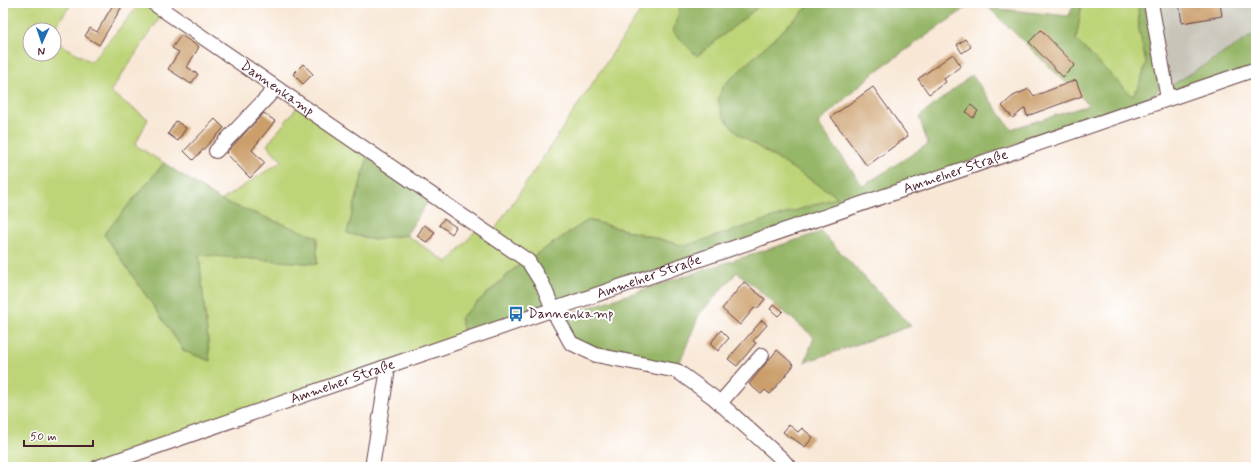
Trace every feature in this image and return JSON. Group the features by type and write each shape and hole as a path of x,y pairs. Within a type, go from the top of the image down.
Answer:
{"street":[{"name":"Dannenkamp","path":"153,3 528,261 543,285 556,316 571,343 596,355 677,371 720,403 789,467"},
{"path":"1151,3 1168,98"},
{"name":"Ammelner Straße","path":"98,467 553,309 1256,69"},
{"path":"216,151 276,88"},
{"path":"720,403 762,355"},
{"path":"372,467 387,375 385,367"}],"shaded area":[{"path":"1155,3 1256,3 1256,33 1169,87"}],"green space":[{"path":"3,3 72,3 59,22 22,22 22,62 62,62 62,45 91,62 141,3 150,3 163,13 110,92 148,119 135,145 164,163 104,234 184,351 210,361 199,254 317,264 317,237 220,201 282,161 267,145 298,106 368,155 347,233 373,240 406,235 448,263 477,229 525,261 516,267 460,318 466,337 101,467 3,467"},
{"path":"646,3 674,3 680,8 697,56 763,3 812,3 722,87 755,145 839,197 685,246 588,220 529,259 492,234"},
{"path":"674,3 763,3 697,56 673,32 680,8"},
{"path":"812,3 969,3 970,5 876,71 818,123 863,186 928,144 919,117 972,75 1011,129 1089,105 989,8 1069,16 1074,3 1082,3 1076,40 1132,96 1139,86 1146,63 1139,30 1138,3 1144,3 1159,89 1153,97 466,337 460,318 517,267 588,220 685,246 838,197 738,134 723,116 718,101 722,87"},
{"path":"1082,3 1138,3 1139,30 1146,63 1139,86 1132,96 1076,40"},
{"path":"1256,33 1256,66 1170,95 1169,87"},
{"path":"368,155 431,197 406,235 373,240 347,233"},
{"path":"164,163 220,200 317,237 317,264 199,255 210,361 184,351 104,234"},
{"path":"821,232 911,326 805,362 814,337 737,272 699,315 677,369 572,342 556,318"}],"building":[{"path":"114,3 124,3 99,45 85,36 90,28 97,32"},
{"path":"1179,3 1220,3 1222,16 1182,23"},
{"path":"1041,30 1075,65 1063,77 1029,42"},
{"path":"181,35 199,47 187,67 198,74 191,84 168,69 179,52 172,48"},
{"path":"965,39 971,47 962,53 957,45"},
{"path":"953,54 961,66 944,79 946,82 929,94 918,79"},
{"path":"303,64 313,74 303,84 293,74"},
{"path":"1076,80 1082,96 1027,116 1025,108 1013,118 1002,106 1013,96 1029,89 1034,96"},
{"path":"873,87 908,136 867,166 831,117"},
{"path":"971,105 978,111 973,118 966,112"},
{"path":"264,113 275,121 252,150 265,163 250,178 226,153"},
{"path":"215,119 224,128 193,160 184,151"},
{"path":"176,121 186,128 178,141 168,134"},
{"path":"444,219 456,227 452,234 439,225"},
{"path":"424,225 435,232 428,243 417,236"},
{"path":"744,282 765,299 757,309 755,307 740,325 722,309"},
{"path":"774,304 783,311 778,316 770,309"},
{"path":"762,320 767,325 753,341 756,343 737,366 728,359"},
{"path":"721,330 729,338 718,351 710,344"},
{"path":"777,350 794,365 770,394 765,390 761,394 749,384"},
{"path":"789,425 798,432 802,428 813,437 805,447 783,432"}],"place":[{"name":"Dannenkamp","path":"516,314"}]}
